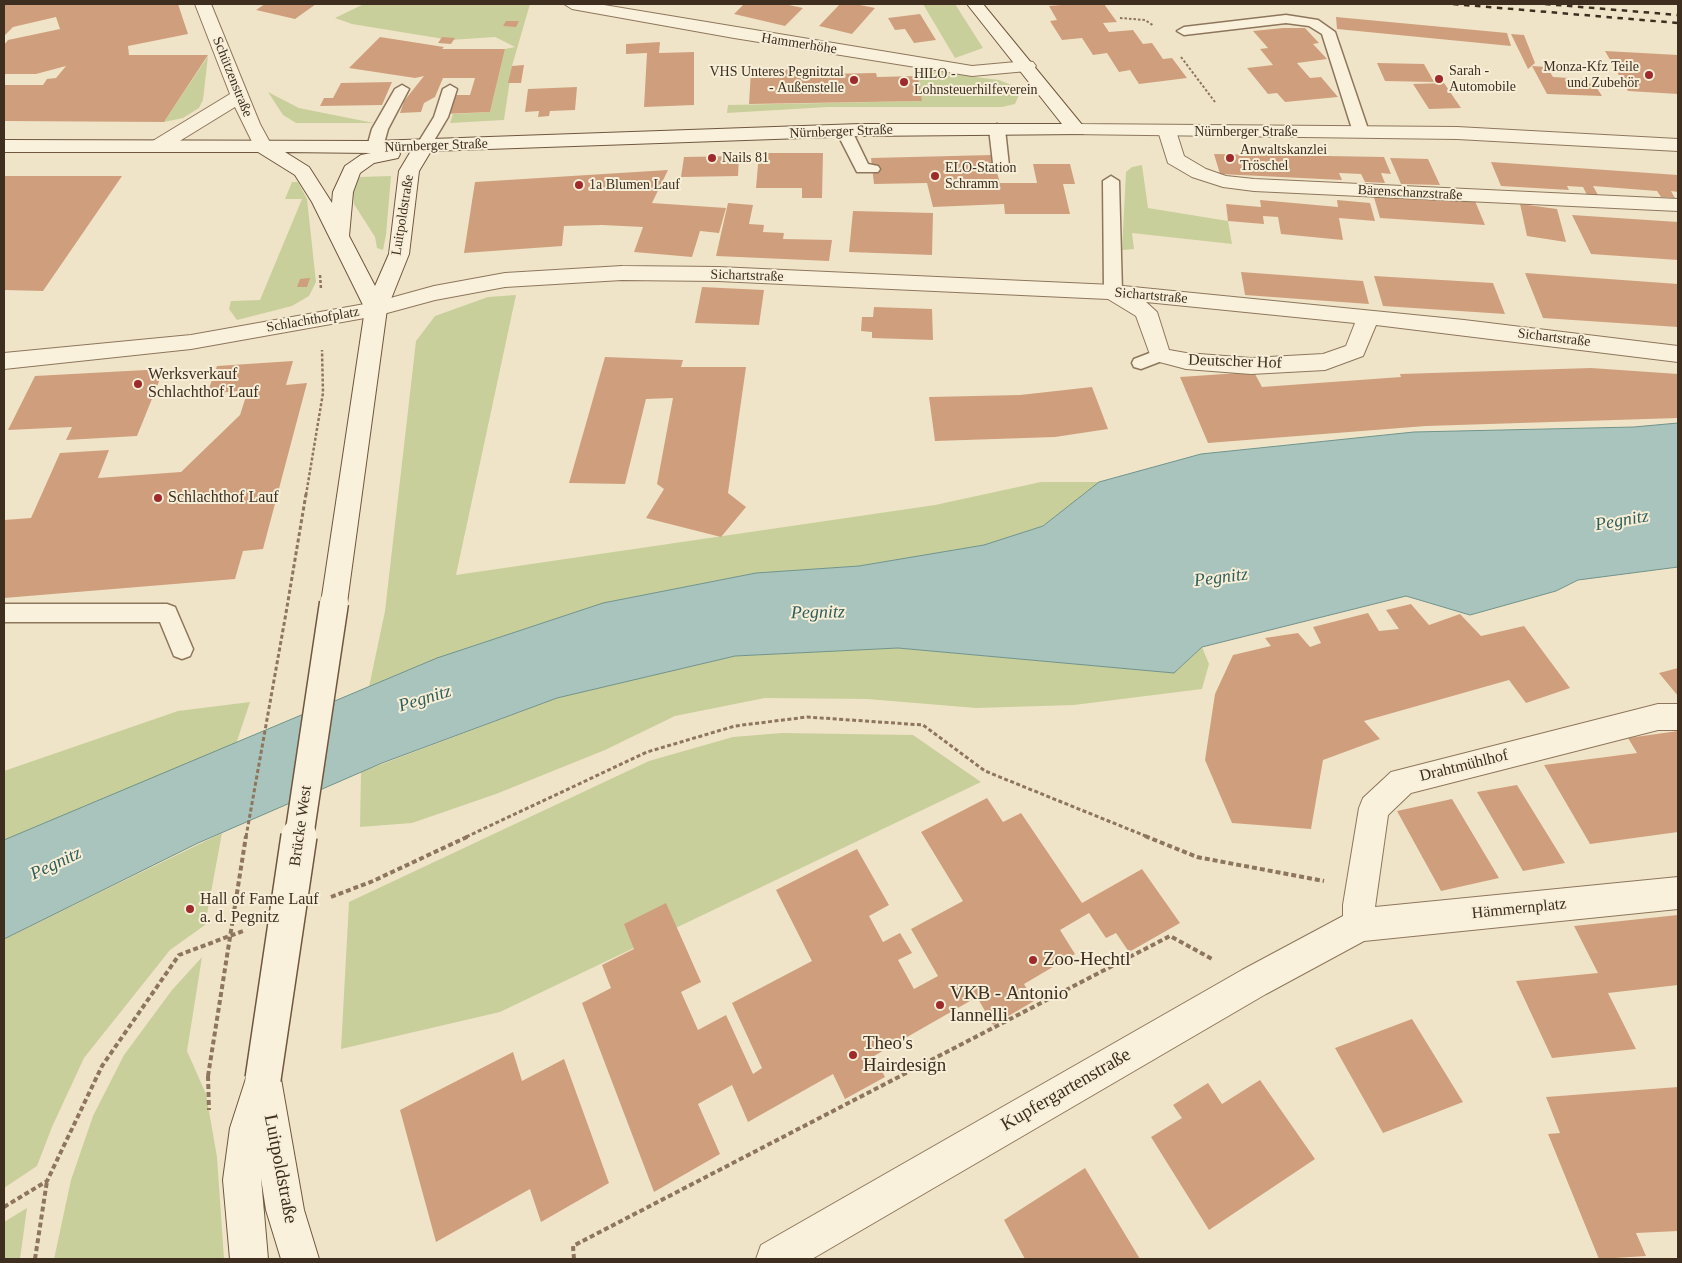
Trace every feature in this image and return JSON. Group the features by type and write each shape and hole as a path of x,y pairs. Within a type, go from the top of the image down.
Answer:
{"street":[{"name":"Schützenstraße","path":"203,4 240,96 264,148"},
{"name":"Hammerhöhe","path":"572,4 734,34 972,71 1027,66"},
{"path":"975,4 1027,66 1076,130"},
{"path":"158,146 240,96"},
{"name":"Nürnberger Straße","path":"4,146 375,147 844,131 997,129 1458,133 1678,145"},
{"name":"Bärenschanzstraße","path":"1167,131 1175,159 1199,173 1223,181 1254,185 1678,205"},
{"name":"Luitpoldstraße","path":"339,236 343,192 352,170 368,159 424,146"},
{"name":"Luitpoldstraße","path":"334,604 376,308 399,254 409,171 424,146"},
{"path":"264,148 302,171 322,202 376,308"},
{"name":"Schlachthofplatz","path":"4,361 192,342 376,308 434,293 505,280 622,273"},
{"name":"Sichartstraße","path":"622,273 718,274 1113,292 1368,317 1678,354"},
{"name":"Deutscher Hof","path":"1113,292 1146,312 1151,359 1251,366 1325,362 1355,351 1368,317"},
{"name":"Brücke West","path":"263,1079 334,604"},
{"name":"Drahtmühlhof","path":"1360,925 1359,905 1361,888 1374,808 1402,782 1658,717 1678,717"},
{"name":"Hämmernplatz","path":"1360,925 1678,893"},
{"name":"Kupfergartenstraße","path":"774,1259 1254,982 1360,925"},
{"path":"249,1259 242,1180 248,1128 263,1079"},
{"name":"Luitpoldstraße","path":"263,1079 285,1210 300,1259"}],"lane":[{"path":"1184,31 1286,19 1313,23 1328,32 1361,132"},
{"path":"424,146 441,117 450,89"},
{"path":"375,147 380,129 402,90"},
{"path":"995,167 1002,166 997,129"},
{"path":"844,131 863,169 872,169"},
{"path":"1111,181 1113,292"},
{"path":"4,613 167,613 182,649"}],"path":[{"path":"1120,18 1145,20 1160,31"},
{"path":"1177,53 1223,111 1233,132"},
{"path":"208,1076 252,799 323,393 320,270"},
{"path":"326,899 373,881 647,752 735,726 806,717 923,725 985,771 1197,857 1361,888"},
{"path":"36,1259 47,1181 102,1066 179,955 253,927"},
{"path":"574,1259 573,1246 1170,936 1254,982"},
{"path":"4,1207 47,1181"}],"green space":[{"path":"364,4 530,4 512,66 504,120 450,123 453,114 490,112 505,49 515,47 495,37 450,40 352,24 335,18"},
{"path":"923,4 955,4 983,48 955,58"},
{"path":"208,56 203,100 199,108 183,118 164,122"},
{"path":"915,69 999,80 1014,86 1019,95 1015,104 1002,107 828,107 727,113 728,105 921,101 918,76"},
{"path":"268,92 299,108 374,123 296,123 283,115"},
{"path":"1142,165 1148,208 1228,221 1232,244 1132,233 1134,249 1122,250 1126,172 1132,167"},
{"path":"391,176 383,250 377,248 375,237 354,204 353,192 359,177"},
{"path":"292,182 298,182 307,199 316,282 309,296 292,306 237,320 229,309 231,301 260,300 302,199 285,199"},
{"path":"516,295 456,575 935,505 1041,482 1099,482 1043,526 984,545 859,566 756,573 603,603 437,658 369,687 385,611 416,341 435,316 488,297"},
{"path":"1202,647 1209,664 1202,689 1074,705 976,708 867,699 765,698 675,716 605,750 496,794 412,823 360,827 361,772 557,698 735,656 898,648 1174,673"},
{"path":"250,702 236,744 4,840 4,771 178,711"},
{"path":"782,733 913,735 981,782 500,1012 341,1049 349,902 649,761 733,737"},
{"path":"222,833 205,925 170,950 84,1058 52,1127 37,1166 4,1188 4,939"},
{"path":"202,957 187,1051 206,1094 217,1157 224,1259 54,1259 71,1180 93,1116 124,1055 172,990"},
{"path":"27,1208 20,1259 4,1259 4,1222"}],"water":[{"name":"Pegnitz","path":"1678,423 1678,567 1578,580 1556,591 1470,615 1406,596 1202,647 1174,673 898,648 735,656 557,698 382,763 198,843 4,939 4,840 437,658 603,603 756,573 859,566 984,545 1043,526 1099,482 1201,454 1414,432 1634,427"}],"building":[{"path":"4,4 178,4 188,34 128,46 129,55 208,55 164,122 4,121 4,85 43,85 47,79 56,78 66,66 36,74 4,74 4,45 8,40 60,29 56,17 13,27 4,36"},
{"path":"265,4 316,4 295,19 256,10"},
{"path":"744,4 784,4 803,8 785,26 734,14"},
{"path":"840,4 855,4 875,8 852,34 819,26"},
{"path":"1104,4 1117,22 1103,23 1109,32 1133,30 1143,44 1152,43 1163,59 1172,58 1187,78 1139,84 1130,70 1119,72 1107,53 1093,55 1082,38 1062,40 1050,21 1057,20 1049,6"},
{"path":"920,14 936,40 914,43 905,29 895,30 888,18"},
{"path":"1336,17 1507,33 1511,46 1337,29"},
{"path":"506,21 519,21 516,27 503,26"},
{"path":"1305,28 1319,43 1313,44 1327,59 1297,63 1310,78 1321,77 1338,97 1285,102 1277,93 1268,94 1247,68 1273,65 1260,49 1268,48 1253,31"},
{"path":"1511,34 1524,35 1535,63 1528,69"},
{"path":"380,37 444,47 442,49 505,49 490,112 443,114 449,95 470,95 475,78 443,78 435,97 424,103 421,112 400,113 404,101 424,76 415,78 349,68"},
{"path":"442,37 455,38 451,44 438,43"},
{"path":"660,42 659,53 694,52 694,105 644,107 647,53 626,54 626,44"},
{"path":"1605,51 1678,55 1678,94 1628,91"},
{"path":"1377,63 1424,64 1434,82 1385,81"},
{"path":"524,65 521,83 508,83 512,66"},
{"path":"1532,66 1547,67 1553,77 1586,79 1590,84 1595,85 1602,96 1547,94"},
{"path":"823,69 822,74 876,73 877,77 918,76 922,101 749,104 751,70"},
{"path":"392,82 382,105 320,106 324,98 333,98 341,83"},
{"path":"1444,83 1461,108 1429,109 1413,84"},
{"path":"577,87 575,110 550,111 549,116 538,117 539,111 525,112 528,89"},
{"path":"759,153 823,153 822,198 802,198 802,188 756,188"},
{"path":"1214,154 1384,157 1391,174 1381,173 1385,183 1365,182 1361,174 1339,173 1342,180 1220,174"},
{"path":"992,155 1000,183 1037,183 1033,164 1070,164 1075,184 1063,184 1070,214 1005,214 1004,204 933,207 927,183 874,184 871,158"},
{"path":"739,156 738,176 681,177 684,157"},
{"path":"1390,158 1428,159 1440,185 1401,184"},
{"path":"1491,162 1678,175 1678,192 1671,191 1675,198 1661,197 1657,191 1593,186 1598,195 1587,195 1583,187 1567,186 1569,190 1501,186"},
{"path":"668,170 652,203 726,208 719,233 700,231 692,257 634,252 643,227 602,225 564,226 562,246 464,253 475,182"},
{"path":"4,176 122,176 43,291 4,290"},
{"path":"1373,194 1475,201 1485,225 1380,218"},
{"path":"1260,200 1338,207 1337,200 1370,203 1375,221 1339,218 1343,240 1281,234 1278,217 1263,216 1264,224 1228,221 1226,204 1261,207"},
{"path":"728,203 753,205 749,224 764,225 763,232 784,233 783,239 832,240 829,261 716,256"},
{"path":"1520,204 1557,209 1566,242 1527,236"},
{"path":"853,211 933,213 932,255 849,252"},
{"path":"1572,215 1678,222 1678,260 1591,254"},
{"path":"1241,272 1363,281 1369,304 1245,295"},
{"path":"1525,273 1678,284 1678,327 1543,318"},
{"path":"1374,276 1493,283 1505,314 1383,306"},
{"path":"310,278 307,287 297,287 300,279"},
{"path":"702,287 764,290 759,325 695,323"},
{"path":"874,307 932,309 933,340 872,338 872,332 861,331 862,317 873,317"},
{"path":"605,357 683,360 681,367 746,367 728,493 746,507 721,537 646,518 664,489 657,484 673,398 646,399 625,484 569,483"},
{"name":"Schlachthof Lauf","path":"293,361 286,385 307,383 263,549 243,551 235,579 4,598 4,520 31,518 60,453 109,450 98,478 181,472 240,415 248,390 207,394 217,366"},
{"path":"1591,368 1678,374 1678,418 1426,426 1208,443 1180,377 1254,372 1262,387 1401,377 1400,374"},
{"path":"164,369 137,436 66,440 72,427 8,430 35,376"},
{"path":"1092,387 1108,429 1055,437 935,441 929,397 1020,395"},
{"path":"1411,604 1429,625 1460,614 1481,636 1524,626 1570,688 1526,703 1509,680 1364,721 1380,739 1323,760 1311,829 1232,823 1205,760 1215,694 1233,655 1271,646 1265,638 1298,633 1310,647 1321,643 1313,627 1368,613 1379,631 1399,629 1386,610"},
{"path":"1678,668 1678,696 1659,673"},
{"path":"1678,731 1678,832 1590,844 1544,765 1637,753 1628,738"},
{"path":"1517,785 1565,863 1523,871 1477,792"},
{"path":"987,798 1003,822 1021,813 1082,903 1142,869 1180,923 1129,952 1116,933 1106,938 1089,913 1060,930 1075,954 1024,984 1034,1001 993,1025 977,997 874,1056 885,1077 845,1099 833,1074 748,1122 732,1085 698,1104 720,1154 654,1192 582,1003 611,988 602,965 634,949 624,924 666,903 701,982 681,992 698,1030 726,1015 753,1074 762,1068 732,1003 812,961 776,890 857,849 889,905 869,916 883,942 900,933 912,953 898,960 914,989 938,976 911,929 963,901 921,832"},
{"path":"1452,799 1499,878 1441,891 1397,811"},
{"path":"1678,915 1678,985 1608,993 1636,1049 1552,1058 1516,981 1598,973 1574,926"},
{"path":"1412,1019 1463,1102 1383,1133 1335,1048"},
{"path":"513,1052 522,1081 564,1059 609,1183 541,1222 530,1189 436,1242 400,1110"},
{"path":"1260,1080 1315,1159 1209,1230 1151,1137 1182,1118 1173,1105 1208,1083 1222,1104"},
{"path":"1678,1087 1678,1231 1636,1233 1646,1256 1599,1259 1548,1134 1560,1133 1546,1097"},
{"path":"1085,1168 1140,1259 1025,1259 1004,1220"}],"railway":[{"path":"1453,4 1678,23"},
{"path":"1545,4 1678,15"}],"place":[{"name":"Monza-Kfz Teile und Zubehör","path":"1649,75"},
{"name":"Sarah - Automobile","path":"1439,79"},
{"name":"VHS Unteres Pegnitztal - Außenstelle","path":"854,80"},
{"name":"HILO - Lohnsteuerhilfeverein","path":"904,82"},
{"name":"Nails 81","path":"712,158"},
{"name":"Anwaltskanzlei Tröschel","path":"1230,158"},
{"name":"ELO-Station Schramm","path":"935,176"},
{"name":"1a Blumen Lauf","path":"579,185"},
{"name":"Werksverkauf Schlachthof Lauf","path":"138,384"},
{"name":"Schlachthof Lauf","path":"158,498"},
{"name":"Hall of Fame Lauf a. d. Pegnitz","path":"190,909"},
{"name":"Zoo-Hechtl","path":"1033,960"},
{"name":"VKB - Antonio Iannelli","path":"940,1005"},
{"name":"Theo's Hairdesign","path":"853,1055"}]}
